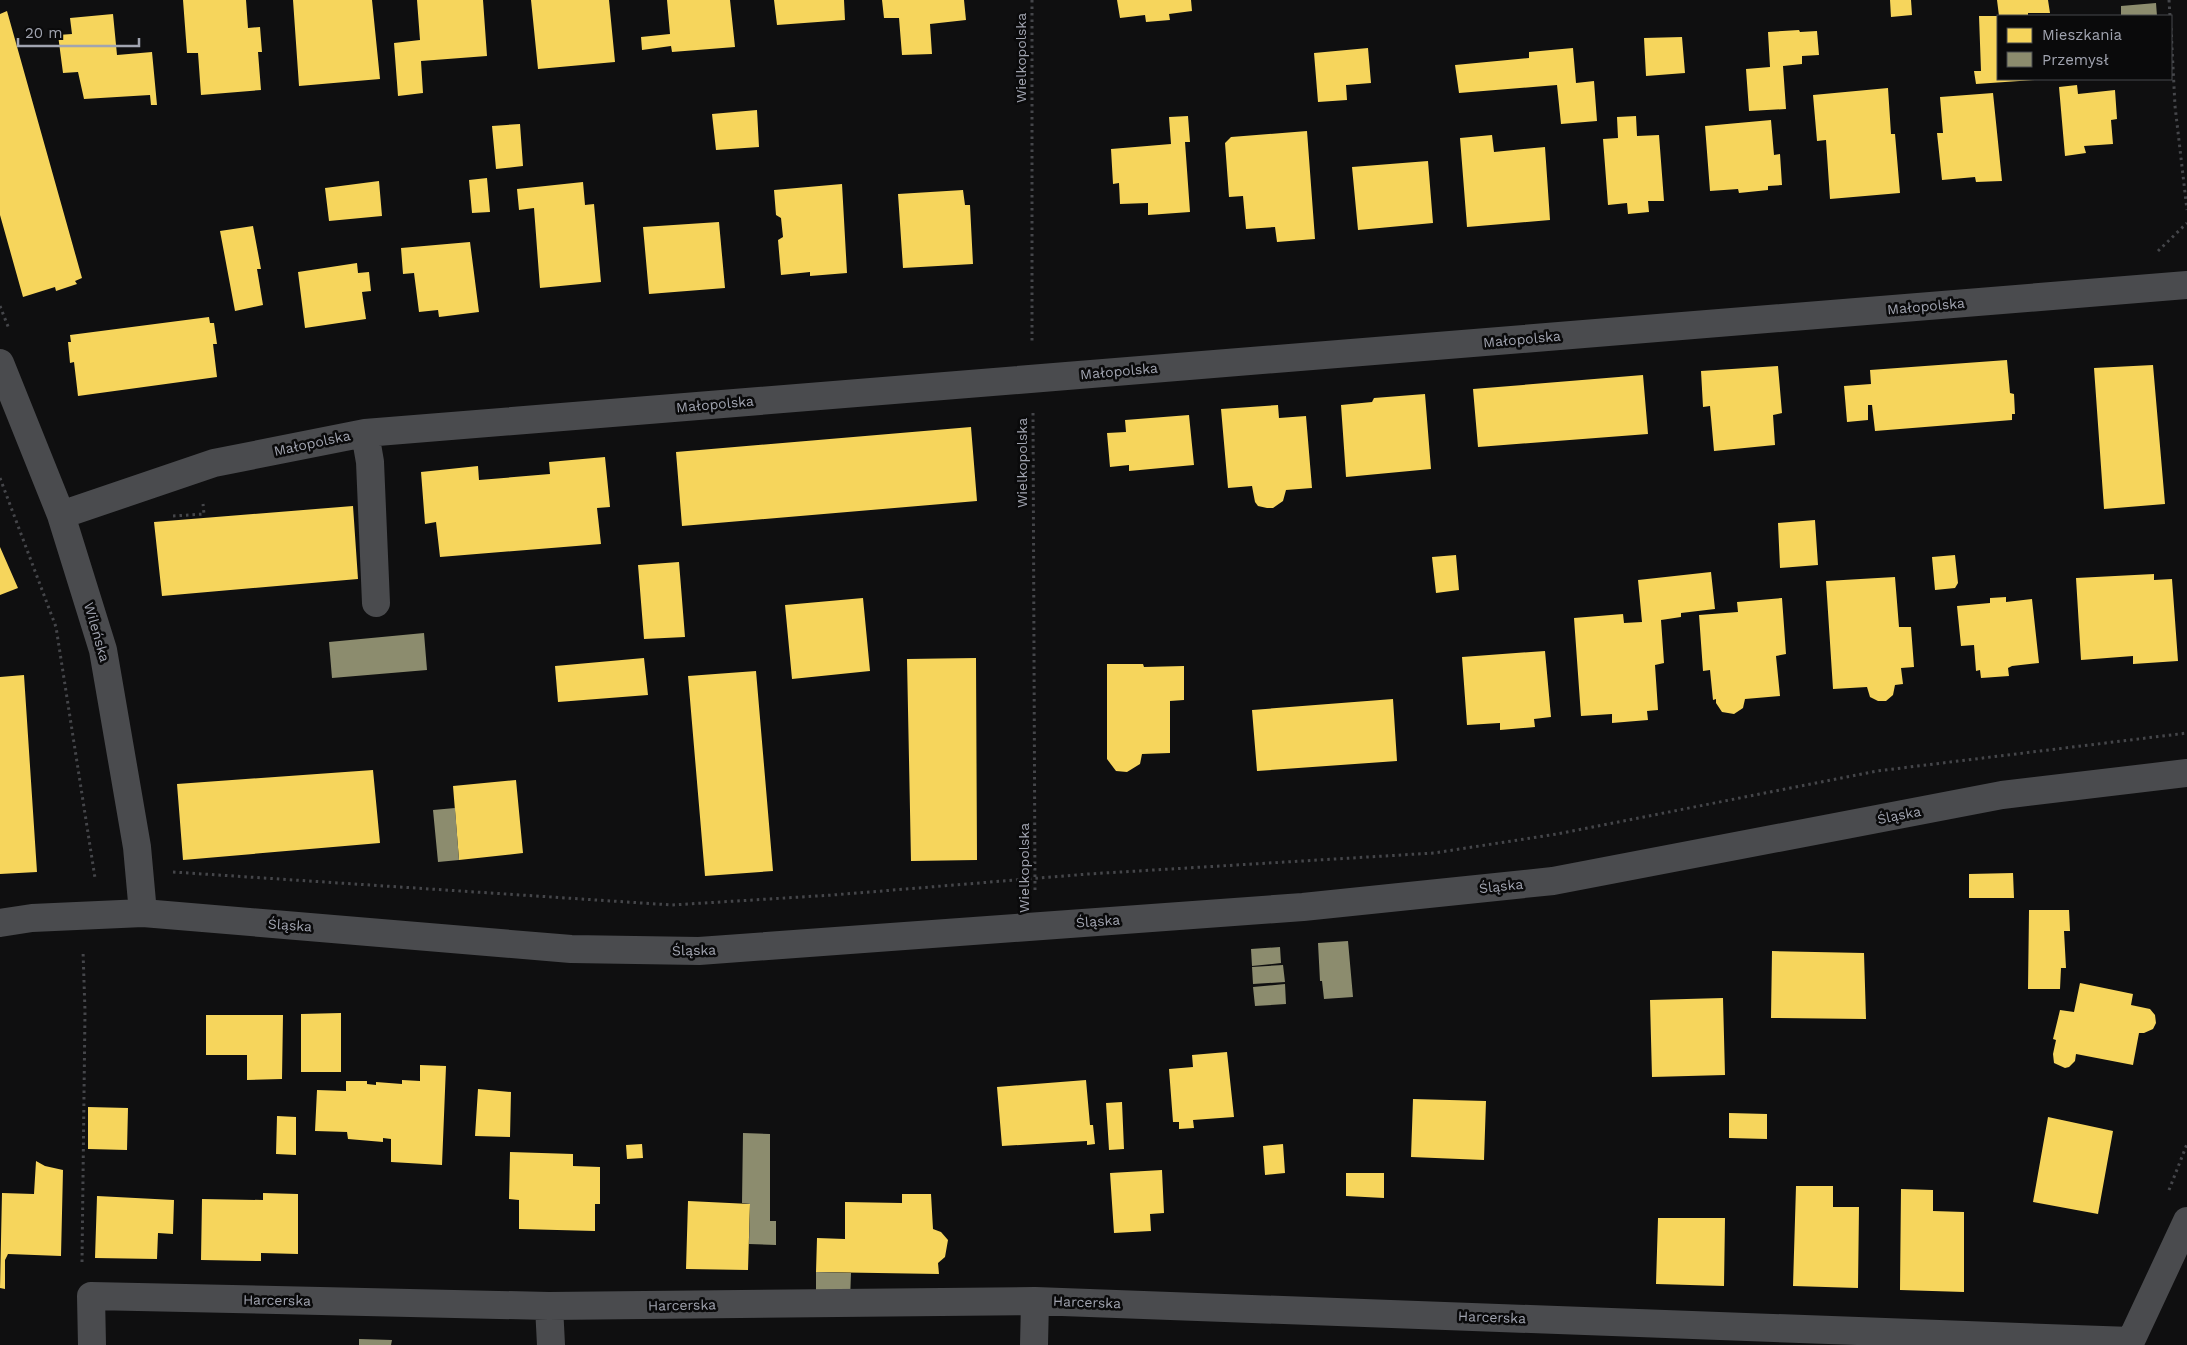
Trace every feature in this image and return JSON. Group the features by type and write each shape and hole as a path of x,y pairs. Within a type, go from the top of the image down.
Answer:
{"street":[{"name":"Małopolska","path":"61,515 214,463 364,433 2187,285"},
{"name":"Wileńska","path":"0,363 61,515 104,650 116,714 140,874 143,913"},
{"path":"364,433 370,462 376,603"},
{"name":"Śląska","path":"0,923 32,918 143,913 571,948 689,951 1303,907 1553,881 2002,795 2187,773"},
{"path":"2130,1343 2187,1221"},
{"path":"91,1296 92,1345"},
{"name":"Harcerska","path":"91,1296 549,1306 1034,1301 2130,1343"},
{"path":"1034,1301 1034,1345"},
{"path":"549,1306 551,1345"}],"path":[{"name":"Wielkopolska","path":"1032,0 1032,378 1036,926"},
{"path":"2169,0 2170,15"},
{"path":"2172,44 2176,106 2187,210"},
{"path":"0,478 56,627 95,878"},
{"path":"86,879 182,872 672,905 833,895 1035,878 1434,853 1556,834 1877,771 2187,733"},
{"path":"83,949 85,1011 82,1291 91,1296"}],"building: Mieszkania":[{"path":"183,0 246,0 248,28 260,27 262,52 258,52 261,90 201,95 198,53 187,53"},
{"path":"293,0 372,0 380,79 299,86"},
{"path":"417,0 483,0 487,56 421,61 423,93 398,96 394,43 420,40"},
{"path":"531,0 609,0 615,62 538,69"},
{"path":"667,0 730,0 735,47 672,52 671,46 642,50 641,37 670,34"},
{"path":"774,0 844,0 845,20 777,25"},
{"path":"882,0 964,0 966,20 930,24 932,54 902,55 899,18 884,18"},
{"path":"1117,0 1191,0 1192,11 1169,14 1170,20 1146,22 1145,15 1120,18"},
{"path":"1890,0 1911,0 1912,15 1891,17"},
{"path":"1997,0 2048,0 2050,13 1999,15"},
{"path":"7,11 82,278 75,281 77,284 56,291 55,287 23,297 0,215 0,14"},
{"path":"113,14 117,55 152,52 157,105 151,105 150,95 84,99 78,72 63,73 58,35 72,34 70,18"},
{"path":"1979,16 1997,16 1997,80 2034,80 1976,84 1974,71 1981,71"},
{"path":"1799,30 1800,32 1817,31 1819,55 1802,56 1802,64 1783,66 1786,109 1749,111 1746,69 1770,67 1768,32"},
{"path":"1682,37 1685,73 1646,76 1644,38"},
{"path":"1368,48 1371,83 1346,85 1347,100 1318,102 1314,53"},
{"path":"1573,48 1576,83 1594,81 1597,121 1561,124 1557,85 1459,93 1455,65 1529,58 1529,52"},
{"path":"2077,85 2078,94 2115,90 2117,119 2111,120 2113,144 2084,146 2086,153 2065,156 2059,87"},
{"path":"1888,88 1891,134 1895,134 1900,193 1830,199 1826,140 1817,141 1813,95"},
{"path":"1993,93 2002,181 1976,182 1975,177 1942,180 1937,133 1943,133 1940,97"},
{"path":"757,110 759,147 716,150 712,114"},
{"path":"1188,116 1190,142 1185,142 1190,212 1148,215 1148,203 1120,204 1119,183 1113,184 1111,149 1171,144 1169,117"},
{"path":"1636,116 1637,136 1659,135 1664,201 1648,201 1649,212 1628,214 1627,203 1608,205 1603,139 1618,138 1617,117"},
{"path":"1771,120 1774,155 1780,154 1782,185 1768,186 1768,190 1739,193 1738,189 1710,191 1705,126"},
{"path":"520,124 523,166 496,169 492,126"},
{"path":"1307,131 1315,239 1277,242 1275,227 1246,229 1243,196 1229,197 1225,143 1231,137"},
{"path":"1492,135 1494,152 1545,147 1550,220 1467,227 1460,138"},
{"path":"1428,161 1433,223 1358,230 1352,167"},
{"path":"487,178 490,212 472,213 469,180"},
{"path":"379,181 382,216 329,221 325,188"},
{"path":"583,182 585,205 594,204 601,282 540,288 534,208 519,210 517,189"},
{"path":"842,184 847,273 810,276 810,272 781,275 778,240 783,237 781,218 776,215 774,190"},
{"path":"963,190 965,205 970,205 973,264 903,268 898,194"},
{"path":"719,222 725,288 649,294 643,227"},
{"path":"253,226 261,269 257,269 263,305 235,311 220,231"},
{"path":"470,242 479,312 439,317 438,310 419,312 414,273 403,274 401,248"},
{"path":"357,263 358,273 369,272 371,291 362,292 366,319 305,328 298,272"},
{"path":"209,317 210,323 214,323 217,344 213,344 217,377 78,396 74,362 70,363 68,342 71,342 70,335"},
{"path":"2007,360 2010,393 2014,394 2015,414 2012,414 2012,420 1875,431 1872,405 1868,405 1868,420 1847,422 1844,386 1871,384 1870,370"},
{"path":"2153,365 2165,504 2104,509 2094,368"},
{"path":"1778,366 1782,413 1773,415 1775,445 1714,451 1710,406 1703,407 1701,371"},
{"path":"1643,375 1648,434 1478,447 1473,389"},
{"path":"1425,394 1431,469 1346,477 1341,405 1372,402 1374,398"},
{"path":"1278,405 1279,418 1306,416 1312,488 1286,490 1283,501 1273,508 1267,508 1258,506 1255,502 1252,486 1228,488 1221,409"},
{"path":"1189,415 1194,465 1129,471 1129,465 1110,467 1107,433 1126,432 1125,420"},
{"path":"971,427 977,501 682,526 676,452"},
{"path":"605,457 610,507 597,508 601,544 440,557 436,522 425,524 421,472 478,466 479,480 550,474 549,462"},
{"path":"353,506 358,579 162,596 154,522"},
{"path":"1815,520 1818,565 1780,568 1778,523"},
{"path":"0,547 18,588 0,595"},
{"path":"1456,555 1459,590 1436,593 1432,557"},
{"path":"1955,555 1958,583 1955,588 1935,590 1932,557"},
{"path":"679,562 685,637 644,639 638,565"},
{"path":"1711,572 1715,609 1681,613 1681,617 1661,620 1664,663 1655,665 1658,710 1647,711 1648,720 1612,723 1612,714 1581,716 1574,618 1623,614 1624,623 1642,622 1638,580"},
{"path":"2154,574 2154,580 2172,579 2178,661 2133,664 2133,656 2081,660 2076,578"},
{"path":"1895,577 1899,627 1911,627 1914,667 1901,668 1903,684 1895,685 1893,695 1886,701 1878,701 1870,697 1867,687 1833,689 1826,581"},
{"path":"2006,597 2006,602 2032,599 2039,663 2012,666 2008,668 2009,676 1981,678 1980,670 1976,671 1974,645 1961,646 1957,606 1990,603 1990,598"},
{"path":"863,598 870,671 792,679 785,605"},
{"path":"1782,598 1786,654 1776,656 1780,696 1745,699 1743,708 1734,714 1722,712 1716,703 1716,699 1713,700 1710,670 1703,671 1699,615 1738,612 1737,602"},
{"path":"1545,651 1551,717 1534,719 1535,727 1500,730 1500,723 1467,725 1462,657"},
{"path":"644,658 648,695 558,702 555,666"},
{"path":"976,658 977,860 911,861 907,659"},
{"path":"1107,664 1143,664 1144,667 1184,666 1184,700 1170,701 1170,753 1142,754 1140,764 1127,772 1116,771 1107,759"},
{"path":"756,671 773,871 705,876 688,676"},
{"path":"24,675 37,872 0,874 0,677"},
{"path":"1393,699 1397,761 1257,771 1252,710"},
{"path":"373,770 380,843 183,860 177,784"},
{"path":"516,780 523,853 459,860 453,786"},
{"path":"2013,873 2014,898 1969,898 1969,874"},
{"path":"2029,910 2069,910 2070,931 2064,931 2066,968 2061,968 2060,989 2028,989"},
{"path":"1772,951 1864,953 1866,1019 1771,1018"},
{"path":"2080,983 2133,994 2131,1005 2150,1009 2155,1015 2156,1023 2153,1029 2139,1033 2133,1065 2076,1054 2075,1061 2069,1067 2065,1068 2054,1063 2053,1054 2056,1040 2053,1039 2060,1010 2074,1012"},
{"path":"1723,998 1725,1075 1652,1077 1650,1000"},
{"path":"341,1013 341,1072 301,1072 301,1014"},
{"path":"206,1015 283,1015 282,1079 247,1080 247,1055 206,1055"},
{"path":"1227,1052 1234,1117 1193,1120 1194,1128 1179,1129 1179,1122 1173,1122 1169,1069 1193,1067 1192,1055"},
{"path":"420,1065 446,1066 442,1165 391,1162 391,1139 383,1138 383,1142 348,1139 347,1132 315,1131 317,1090 346,1091 346,1081 367,1081 367,1084 376,1085 376,1082 402,1084 402,1080 420,1081"},
{"path":"1086,1080 1090,1125 1093,1125 1095,1144 1087,1145 1087,1141 1002,1146 997,1087"},
{"path":"478,1089 511,1092 510,1137 475,1136"},
{"path":"1413,1099 1486,1101 1484,1160 1411,1157"},
{"path":"1122,1102 1124,1149 1109,1150 1106,1103"},
{"path":"88,1107 128,1108 127,1150 88,1149"},
{"path":"1729,1113 1767,1114 1767,1139 1729,1138"},
{"path":"277,1116 296,1117 296,1155 276,1154"},
{"path":"2048,1117 2113,1131 2098,1214 2033,1202"},
{"path":"642,1144 643,1158 627,1159 626,1145"},
{"path":"1283,1144 1285,1173 1265,1175 1263,1146"},
{"path":"510,1152 573,1154 573,1166 600,1167 600,1204 595,1204 595,1231 519,1229 519,1200 509,1199"},
{"path":"36,1161 45,1166 63,1170 61,1256 8,1254 5,1260 5,1289 0,1288 2,1193 34,1194"},
{"path":"1162,1170 1164,1213 1150,1214 1151,1231 1114,1233 1110,1173"},
{"path":"1346,1173 1384,1173 1384,1198 1346,1196"},
{"path":"1796,1186 1833,1186 1833,1207 1859,1207 1858,1288 1793,1286"},
{"path":"1901,1189 1933,1190 1933,1211 1964,1212 1964,1292 1900,1290"},
{"path":"263,1193 298,1194 298,1254 261,1253 261,1261 201,1260 202,1199 263,1200"},
{"path":"902,1194 931,1194 933,1229 941,1232 948,1240 945,1257 938,1263 939,1274 816,1272 817,1238 845,1239 845,1202 902,1203"},
{"path":"97,1196 174,1200 173,1234 158,1233 157,1259 95,1258"},
{"path":"688,1201 750,1204 748,1270 686,1269"},
{"path":"1658,1218 1725,1218 1724,1286 1656,1284"}],"building: Przemysł":[{"path":"2156,3 2157,15 2121,15 2121,6"},
{"path":"424,633 427,670 332,678 329,642"},
{"path":"455,808 459,860 438,862 433,810"},
{"path":"1348,941 1353,997 1324,999 1322,981 1320,981 1318,943"},
{"path":"1280,947 1281,963 1252,966 1251,949"},
{"path":"1283,965 1285,982 1253,984 1252,967"},
{"path":"1285,984 1286,1004 1255,1006 1253,987"},
{"path":"743,1133 770,1134 770,1221 776,1221 776,1245 749,1244 750,1204 742,1203"},
{"path":"816,1272 851,1273 850,1301 816,1301"},
{"path":"359,1339 392,1340 391,1345 359,1345"}]}
